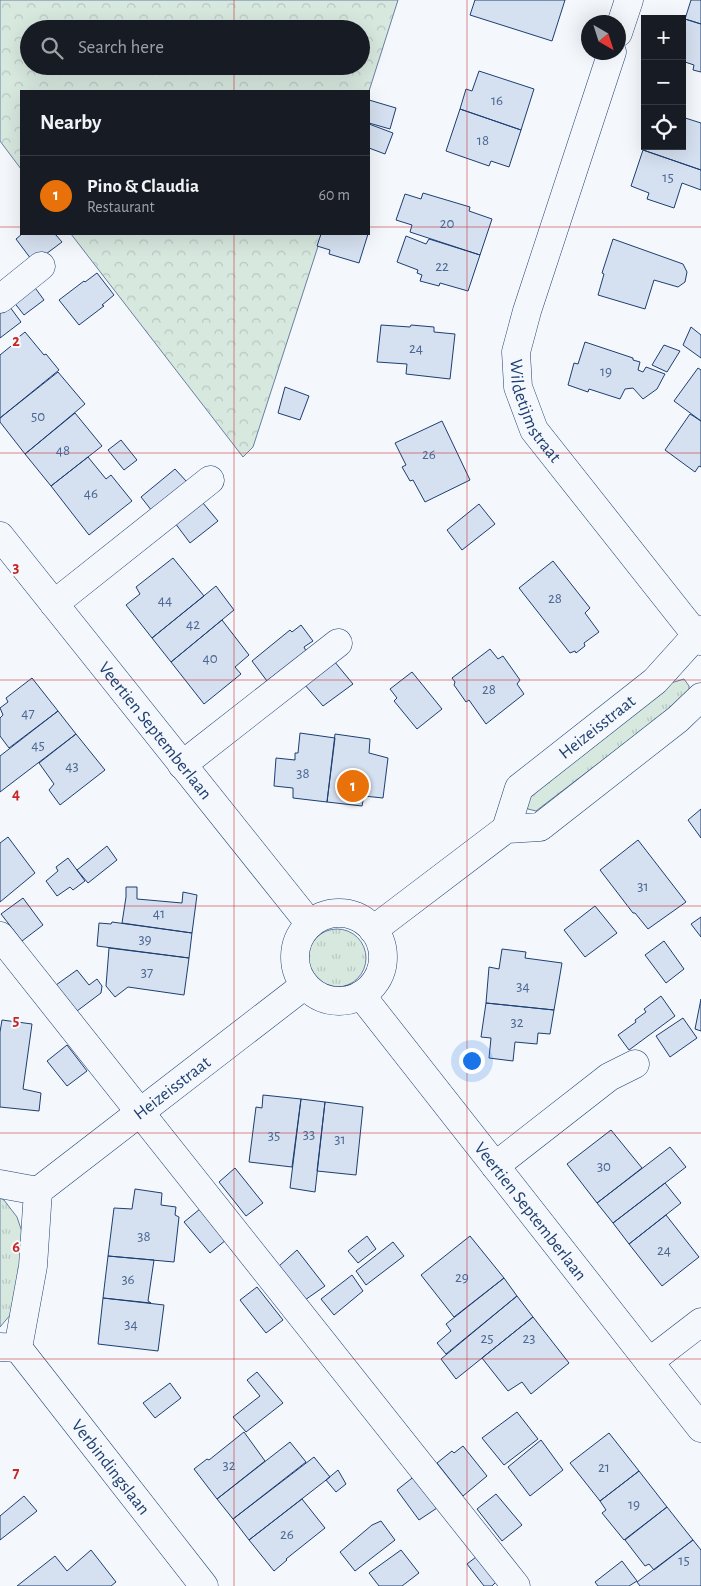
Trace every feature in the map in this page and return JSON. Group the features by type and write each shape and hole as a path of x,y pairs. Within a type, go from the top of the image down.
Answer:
{"street":[{"path":"624,15 629,0"},
{"name":"Wildetijmstraat","path":"609,60 527,311 516,352 518,387 534,430 700,636"},
{"path":"0,299 41,266"},
{"path":"54,604 210,480"},
{"name":"Veertien Septemberlaan","path":"0,536 310,924"},
{"name":"Heizeisstraat","path":"506,828 519,788 655,682 700,636"},
{"path":"182,765 338,643"},
{"path":"373,930 506,828 540,827 678,719 701,697"},
{"path":"341,913 358,917 373,930 382,946 384,960 379,977 373,986 362,995 342,1001 322,998 305,985 297,970 295,955 300,938 310,924 327,915 341,913"},
{"path":"0,936 516,1586"},
{"name":"Heizeisstraat","path":"38,1191 305,985"},
{"name":"Veertien Septemberlaan","path":"362,995 701,1428"},
{"path":"495,1166 609,1077 635,1064"},
{"path":"0,1184 38,1191"},
{"name":"Verbindingslaan","path":"38,1191 33,1266 9,1347 204,1586"},
{"path":"649,1362 701,1322"}],"green space":[{"path":"0,0 398,0 369,90 20,90 20,168 0,141"},
{"path":"72,235 322,235 253,447 243,457"},
{"path":"684,679 689,686 689,694 536,811 528,809 524,802 525,795 671,683"},
{"path":"337,929 348,931 361,942 366,958 364,969 353,982 337,987 326,985 313,974 308,958 310,947 321,934"},
{"path":"0,1198 4,1200 17,1217 24,1238 17,1307 0,1327"}],"building":[{"path":"475,0 565,0 552,41 470,15"},
{"path":"691,0 701,0 701,24 686,19"},
{"path":"686,19 701,24 701,72 693,70 694,65 686,62"},
{"path":"479,71 534,89 521,130 460,109 466,89 472,91"},
{"path":"370,100 396,108 390,129 370,123"},
{"path":"460,109 521,130 509,167 491,161 489,166 446,151"},
{"path":"686,118 701,123 701,170 643,150 686,150"},
{"path":"370,124 393,133 385,154 370,148"},
{"path":"643,150 701,170 701,190 682,183 674,208 647,199 649,193 631,186"},
{"path":"423,193 470,207 469,211 492,219 480,255 410,232 412,225 396,220 405,194 421,199"},
{"path":"21,235 56,235 62,242 34,263 16,239"},
{"path":"321,235 368,235 359,263 329,254 330,250 317,246"},
{"path":"406,236 426,244 429,239 480,255 468,291 440,283 439,286 420,281 422,275 417,273 418,270 397,262"},
{"path":"613,239 683,264 687,272 685,282 678,287 654,280 645,309 598,295 604,274 602,273"},
{"path":"97,273 114,295 102,305 104,306 79,325 59,300"},
{"path":"33,285 44,300 24,315 13,301"},
{"path":"7,303 21,322 0,338 0,309"},
{"path":"381,325 434,327 434,332 455,334 450,379 406,374 407,364 377,362"},
{"path":"691,327 701,335 701,358 683,345"},
{"path":"25,332 59,370 0,418 0,355"},
{"path":"585,342 633,358 633,360 640,362 638,370 643,372 646,367 665,374 657,389 643,399 633,388 625,389 620,399 589,389 588,392 568,385 574,363 578,364"},
{"path":"664,345 680,351 667,372 652,365"},
{"path":"698,368 701,370 701,421 674,401"},
{"path":"58,372 85,404 25,454 0,422 0,418"},
{"path":"285,387 309,396 300,420 278,413"},
{"path":"75,413 102,446 51,486 25,454"},
{"path":"690,414 701,421 701,467 699,466 695,472 665,450"},
{"path":"442,421 470,480 425,502 413,480 410,481 402,467 406,465 395,443"},
{"path":"121,440 137,460 124,470 108,450"},
{"path":"88,457 106,479 111,475 132,501 89,535 51,486"},
{"path":"175,469 187,482 152,511 141,497"},
{"path":"198,497 218,521 190,543 172,519"},
{"path":"479,504 495,524 462,550 447,530"},
{"path":"173,558 204,596 152,638 126,605 140,594 136,587"},
{"path":"553,561 590,608 585,613 599,632 584,643 585,646 576,653 575,651 570,653 519,588"},
{"path":"216,586 234,610 171,662 152,638"},
{"path":"222,620 249,655 235,667 241,674 204,704 171,662"},
{"path":"301,625 313,641 304,647 306,651 267,681 252,661 290,630 292,632"},
{"path":"490,649 498,659 503,656 520,680 517,684 524,694 486,724 469,700 466,702 454,685 455,682 452,678"},
{"path":"334,661 353,684 323,706 305,685"},
{"path":"412,672 442,709 417,729 394,701 397,698 390,689"},
{"path":"32,678 58,711 9,748 0,736 0,718 3,715 0,708 8,702 6,698"},
{"path":"58,711 76,734 0,792 0,756"},
{"path":"300,733 335,738 327,802 293,798 293,788 274,786 276,758 295,760 295,753 298,753"},
{"path":"76,734 105,770 60,805 49,790 54,784 39,763"},
{"path":"335,734 370,739 369,753 388,758 383,798 364,796 362,806 327,802"},
{"path":"701,809 701,838 688,820"},
{"path":"8,837 35,873 0,902 0,843"},
{"path":"638,840 686,902 648,929 633,913 600,870"},
{"path":"107,846 117,860 88,883 77,870"},
{"path":"68,858 85,881 73,890 70,887 57,896 46,881 58,871 56,867"},
{"path":"126,887 137,887 137,899 182,903 183,892 197,895 192,933 122,923"},
{"path":"23,898 43,925 22,941 1,914"},
{"path":"595,906 617,933 585,957 564,930"},
{"path":"701,917 701,937 691,924"},
{"path":"112,922 192,933 189,958 97,946 99,923 111,924"},
{"path":"664,941 684,969 666,983 645,955"},
{"path":"109,948 189,958 184,995 128,987 115,997 106,986"},
{"path":"502,949 526,952 525,958 562,963 554,1010 486,1003 489,967 499,969"},
{"path":"77,970 89,985 97,979 102,986 101,993 77,1011 56,985"},
{"path":"661,996 675,1016 629,1050 618,1035 636,1022 635,1020 646,1012 644,1009"},
{"path":"701,999 701,1031 695,1029"},
{"path":"486,1003 554,1010 550,1034 538,1033 537,1044 515,1042 513,1061 489,1058 491,1038 481,1037"},
{"path":"683,1018 697,1038 670,1057 656,1036"},
{"path":"2,1020 32,1024 23,1089 41,1093 39,1111 0,1107 0,1032"},
{"path":"67,1045 87,1071 67,1086 47,1061"},
{"path":"263,1095 301,1099 292,1167 249,1162 256,1107 262,1108"},
{"path":"301,1099 325,1102 315,1192 290,1188"},
{"path":"325,1102 363,1107 356,1175 317,1171"},
{"path":"611,1130 642,1168 597,1203 567,1164"},
{"path":"670,1147 686,1167 613,1223 597,1203"},
{"path":"235,1168 263,1203 246,1216 219,1182"},
{"path":"665,1183 681,1203 629,1244 613,1223"},
{"path":"135,1189 162,1193 161,1205 176,1207 175,1215 179,1217 174,1262 108,1256 114,1208 132,1209"},
{"path":"200,1209 226,1240 210,1253 184,1222"},
{"path":"666,1215 699,1257 662,1286 629,1244"},
{"path":"367,1236 376,1249 358,1263 348,1251"},
{"path":"470,1236 504,1278 454,1317 421,1275"},
{"path":"393,1242 404,1256 366,1285 356,1271"},
{"path":"297,1250 325,1286 305,1300 279,1266"},
{"path":"108,1256 154,1260 148,1301 151,1303 103,1298"},
{"path":"352,1275 363,1291 334,1315 321,1299"},
{"path":"504,1278 517,1296 446,1354 437,1343 451,1331 446,1324"},
{"path":"257,1287 283,1320 266,1333 240,1300"},
{"path":"517,1296 533,1317 456,1379 441,1359"},
{"path":"103,1298 164,1305 158,1351 98,1344"},
{"path":"533,1317 569,1363 531,1394 522,1382 508,1391 482,1358"},
{"path":"257,1372 283,1403 246,1432 233,1417 260,1396 247,1380"},
{"path":"170,1383 181,1398 155,1418 143,1403"},
{"path":"517,1412 538,1439 504,1465 482,1438"},
{"path":"244,1432 265,1461 217,1499 194,1469 207,1459 209,1460"},
{"path":"609,1433 639,1471 600,1501 570,1463"},
{"path":"541,1440 563,1470 530,1496 508,1467"},
{"path":"290,1442 306,1462 233,1519 217,1499"},
{"path":"463,1446 487,1476 463,1496 437,1463 452,1451 454,1453"},
{"path":"314,1457 330,1477 249,1540 233,1519"},
{"path":"338,1470 346,1484 336,1492 326,1480"},
{"path":"639,1471 667,1507 624,1540 602,1513 606,1510 600,1501"},
{"path":"416,1475 440,1506 419,1520 397,1490"},
{"path":"496,1494 522,1525 502,1541 477,1509"},
{"path":"24,1496 37,1511 0,1540 0,1516"},
{"path":"302,1499 325,1528 274,1571 249,1540"},
{"path":"667,1507 693,1540 654,1570 649,1564 645,1566 625,1540"},
{"path":"381,1521 395,1540 355,1571 340,1552 372,1525"},
{"path":"693,1540 701,1550 701,1586 640,1586 637,1582"},
{"path":"91,1550 116,1582 111,1586 17,1586 55,1556 67,1571"},
{"path":"401,1550 419,1573 402,1586 379,1586 369,1573"},
{"path":"476,1557 496,1582 492,1586 484,1586 467,1564"},
{"path":"622,1561 637,1581 629,1586 598,1586 595,1582"}],"place":[{"name":"Pino & Claudia","path":"353,786"}]}
